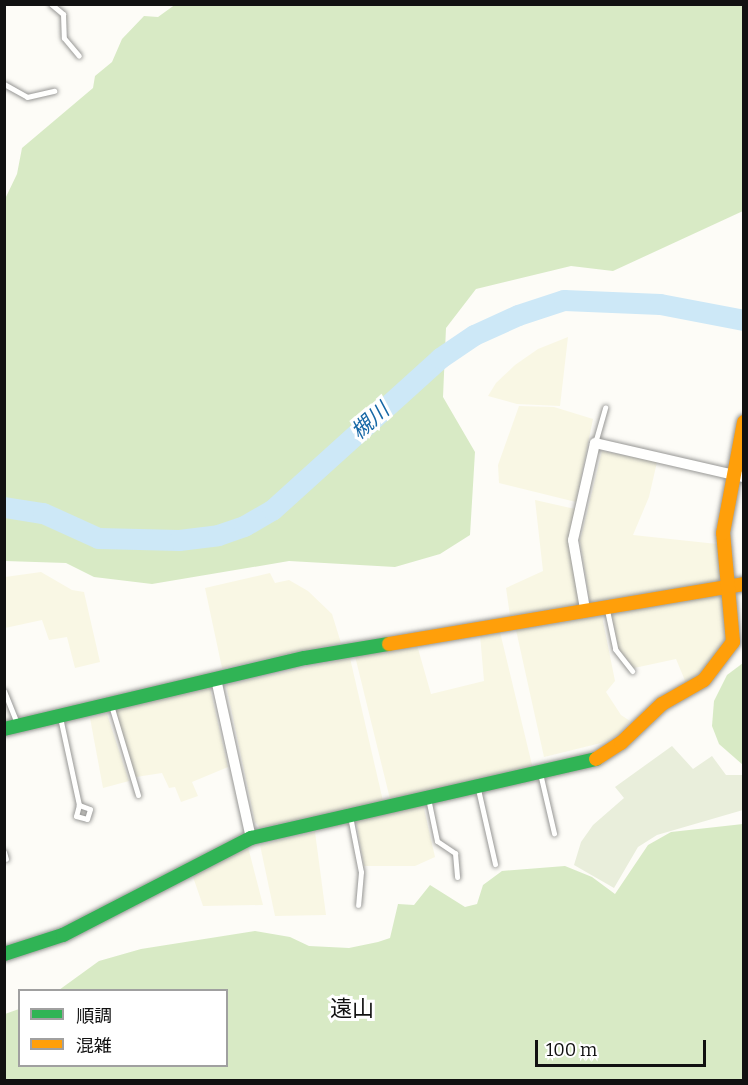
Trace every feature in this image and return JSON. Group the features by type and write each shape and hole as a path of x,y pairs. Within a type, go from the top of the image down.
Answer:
{"street":[{"path":"4,954 63,935 251,838 427,796 598,759 621,743 662,705 704,681 733,642 723,533 738,476 744,422"},
{"path":"585,609 573,540 595,443 738,476"},
{"path":"11,727 305,658 744,584"},
{"path":"216,679 251,838"}],"lane":[{"path":"51,4 63,14 64,38 78,56"},
{"path":"4,84 27,97 54,91"},
{"path":"595,443 604,407"},
{"path":"606,606 615,649 632,671"},
{"path":"4,691 11,727"},
{"path":"111,704 138,795"},
{"path":"60,716 79,805"},
{"path":"539,771 554,833"},
{"path":"477,785 495,864"},
{"path":"427,796 437,841 452,847 457,877"},
{"path":"349,815 361,872 358,905"},
{"path":"4,852 6,859"}],"shaded area":[{"path":"568,337 560,406 517,404 488,396 496,383 515,365 538,349"},
{"path":"519,406 554,407 593,419 576,502 499,483 498,465"},
{"path":"602,451 657,462 649,497 633,535 717,544 722,582 590,602 580,541"},
{"path":"535,500 575,509 579,604 510,616 506,588 543,571"},
{"path":"41,572 72,590 84,592 100,662 75,668 67,637 49,640 42,620 5,628 5,577"},
{"path":"270,573 275,583 289,580 308,591 332,614 341,643 222,668 205,588"},
{"path":"723,595 728,637 701,673 686,683 676,659 634,668 618,648 611,612"},
{"path":"602,616 615,681 606,692 621,715 630,721 618,735 601,743 544,757 516,630"},
{"path":"500,632 533,769 390,799 355,656 417,645 431,694 484,681 480,635"},
{"path":"350,658 383,801 260,828 255,822 226,685"},
{"path":"210,688 228,767 192,782 198,796 181,802 175,787 169,788 162,773 136,777 115,710"},
{"path":"107,714 129,781 103,788 90,718"},
{"path":"423,804 435,857 415,866 364,866 356,820"},
{"path":"315,832 326,915 275,916 260,845"},
{"path":"247,843 263,905 203,906 192,874"}],"green space":[{"path":"176,4 743,5 743,211 613,271 571,266 476,289 446,328 443,397 475,452 470,535 440,554 395,567 289,561 152,584 94,577 66,563 5,561 5,199 17,174 22,148 93,88 95,76 112,62 122,39 144,16 158,17"},
{"path":"743,663 743,765 719,744 712,726 714,701 727,675"},
{"path":"672,746 693,769 712,756 726,775 743,775 743,810 657,835 638,847 614,888 574,865 581,842 593,825 624,798 615,787"},
{"path":"743,824 743,1080 5,1080 5,1014 18,1009 18,1067 228,1067 228,989 60,989 99,961 141,949 255,931 290,937 309,946 349,948 378,942 390,938 398,904 414,905 430,885 465,907 477,904 483,885 502,871 565,866 592,877 615,894 648,845 671,832"}],"waterway":[{"name":"槻川","path":"4,507 43,513 98,538 179,540 218,535 244,526 272,510 440,358 474,335 518,315 564,300 660,304 744,320"}],"traffic: fast":[{"path":"4,729 305,658 389,644"},
{"path":"4,954 63,935 251,838 596,759"}],"traffic: slow":[{"path":"596,759 621,743 662,704 704,680 733,642 723,533 744,422"},
{"path":"389,644 744,584"}],"district":[{"name":"遠山","path":"352,1009"}]}
